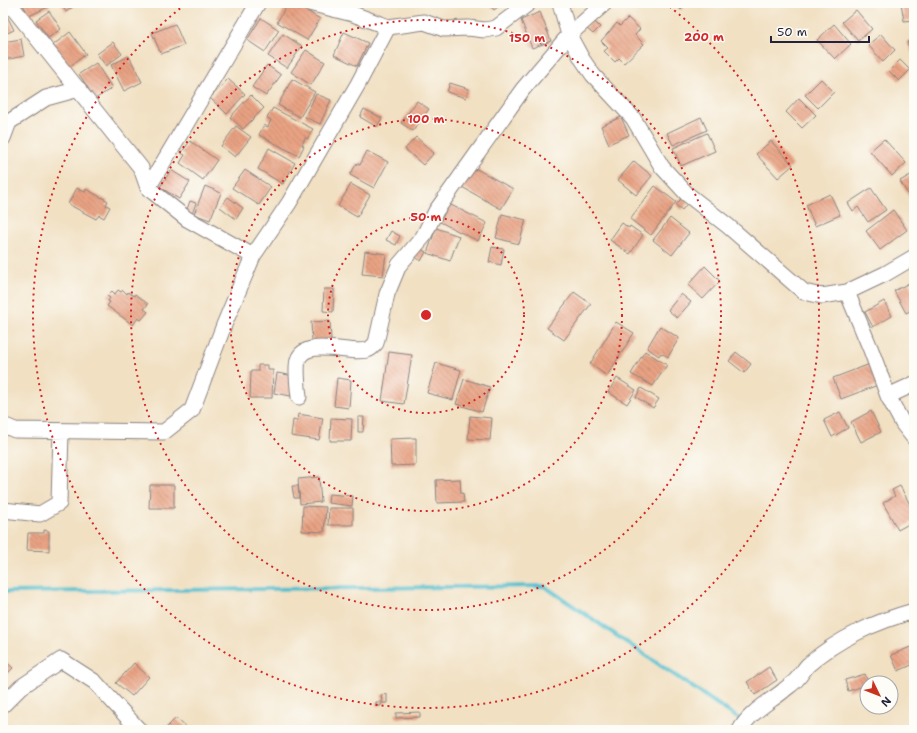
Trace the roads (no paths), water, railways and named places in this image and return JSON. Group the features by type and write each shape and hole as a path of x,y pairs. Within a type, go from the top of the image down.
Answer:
{"street":[{"path":"9,3 141,168 148,188 187,219 253,256"},
{"path":"148,188 258,3"},
{"path":"308,3 353,14 388,27 424,22 444,29 468,28 485,30 496,28 529,3"},
{"path":"560,3 569,35 593,75 633,118 662,166 687,194 804,292 822,296 847,292 885,274 914,257"},
{"path":"299,397 298,361 303,353 310,349 330,348 365,351 376,343 388,294 399,265 423,237 436,211 502,116 523,89 569,35 604,3"},
{"path":"3,425 16,430 164,432 192,410 224,325 253,256 289,203 358,84 388,27"},
{"path":"3,138 9,122 46,98 79,89"},
{"path":"847,292 888,396 903,424 914,438"},
{"path":"888,396 914,384"},
{"path":"3,510 40,514 59,503 61,431"},
{"path":"740,730 751,715 797,679 807,666 833,646 870,626 901,614 914,611"},
{"path":"3,705 22,687 61,660 96,682 139,730"}],"waterway":[{"path":"3,592 544,586 742,721"}]}
